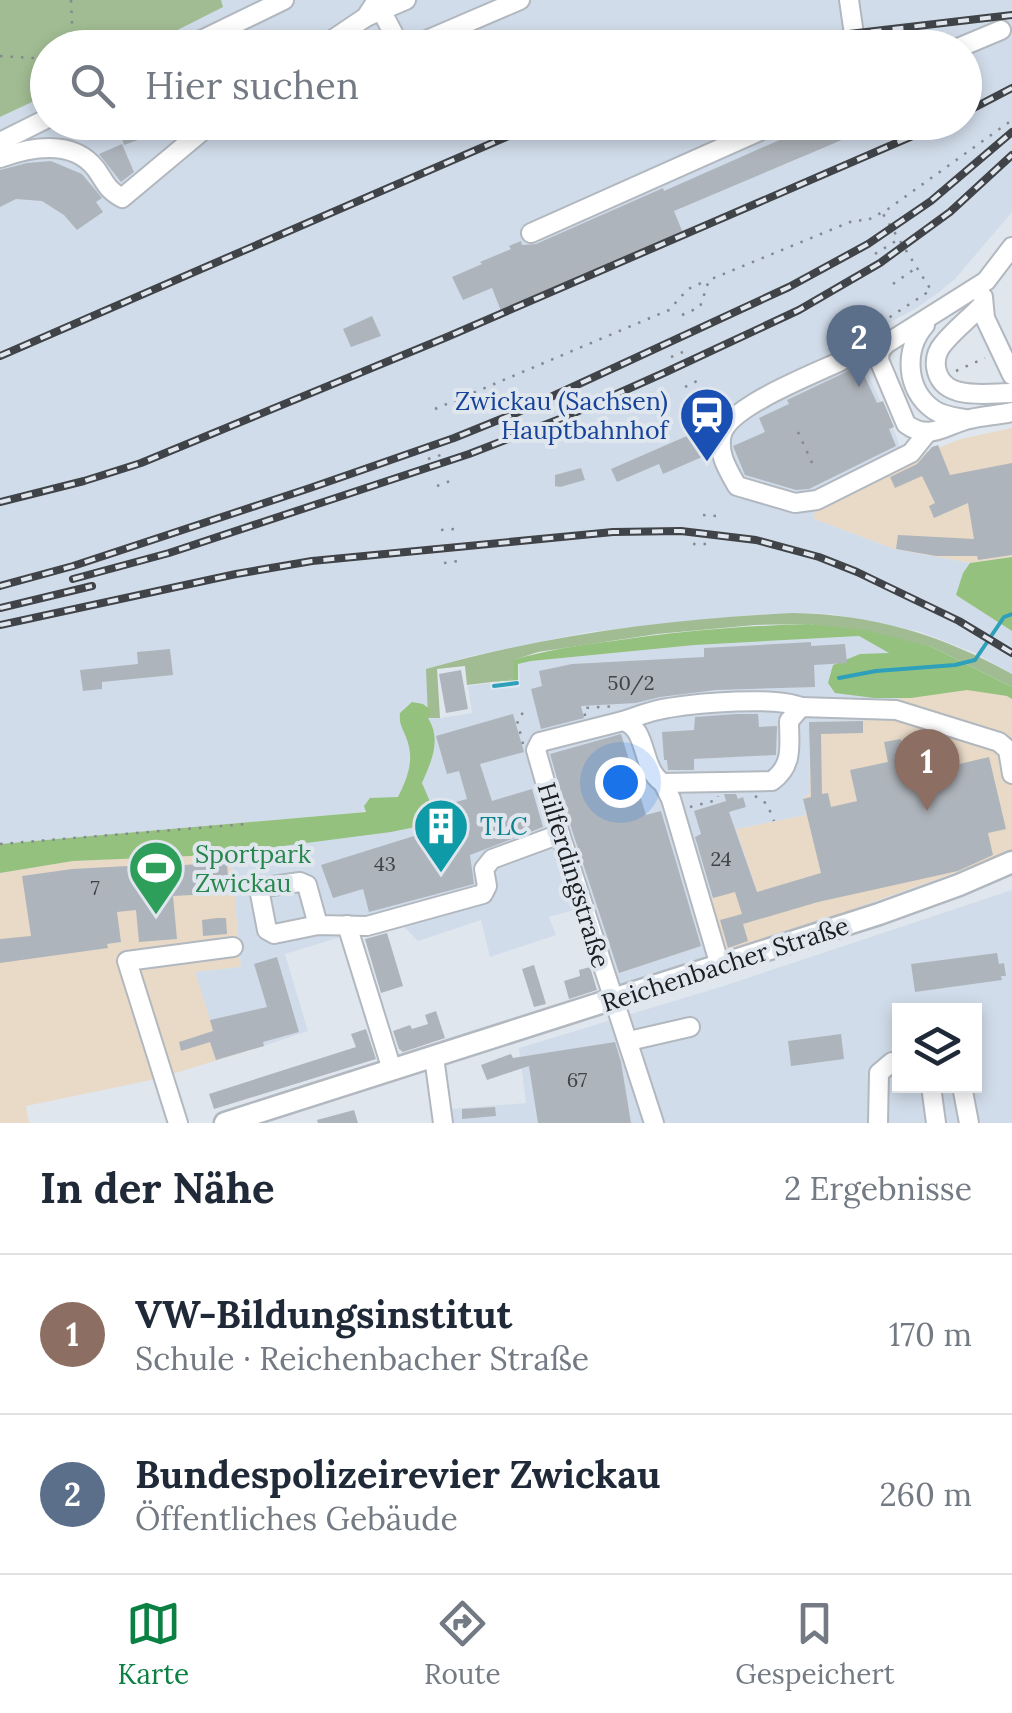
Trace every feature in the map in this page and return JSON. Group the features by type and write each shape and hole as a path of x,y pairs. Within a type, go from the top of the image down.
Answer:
{"main road":[{"name":"Reichenbacher Straße","path":"232,1122 921,900 1012,862"}],"street":[{"path":"222,30 284,0"},
{"path":"345,30 375,9 406,0"},
{"path":"448,30 520,0"},
{"path":"849,0 853,30"},
{"path":"375,9 391,30"},
{"path":"982,38 1001,30"},
{"path":"0,142 30,127"},
{"path":"0,158 25,149 54,148 78,155 94,166 109,190 122,198 191,140"},
{"path":"531,232 739,140"},
{"path":"927,434 911,453 817,500 795,503 737,486 721,450 728,424 745,409 843,354 886,344 934,316 986,281 1012,247"},
{"path":"986,281 982,304 985,318 1012,376"},
{"path":"982,304 942,345 937,370 948,389 1012,393"},
{"path":"934,316 912,344 909,360 917,389 933,409 965,419 1012,412"},
{"path":"886,344 879,360 906,424 927,434 965,419"},
{"path":"622,713 773,700 800,707 896,710 999,742 1008,750 1012,774"},
{"path":"663,783 772,781 783,773 790,760 789,721 800,707"},
{"path":"622,713 638,732 650,771 663,783 671,800 720,966"},
{"name":"Hilferdingstraße","path":"622,713 540,742 536,750 654,1123"},
{"path":"318,924 368,926 483,894 487,886 484,869 492,859 560,834"},
{"path":"347,925 392,1070"},
{"path":"178,1123 127,960 234,947"},
{"path":"628,1042 690,1027"},
{"path":"434,1057 443,1123"},
{"path":"878,1123 879,1072 892,1062"},
{"path":"931,1093 936,1123"},
{"path":"964,1093 970,1123"}],"path":[{"path":"72,0 73,30"},
{"path":"0,56 30,58"},
{"path":"435,409 669,310 688,289 856,220 866,222 1012,120"},
{"path":"843,354 930,290 882,212"},
{"path":"875,254 899,239"},
{"path":"893,284 916,268"},
{"path":"682,316 700,308 709,280"},
{"path":"671,357 684,352"},
{"path":"685,387 697,381"},
{"path":"798,432 812,465"},
{"path":"428,459 440,455"},
{"path":"437,486 450,482"},
{"path":"704,515 717,516"},
{"path":"441,530 454,529"},
{"path":"693,544 707,544"},
{"path":"444,563 458,562"},
{"path":"586,722 584,708 622,713"},
{"path":"0,844 247,824"}],"shaded area":[{"path":"221,0 1012,0 1012,212 955,279 938,293 853,342 904,461 815,508 814,519 894,549 970,563 957,595 1012,631 1012,674 975,653 921,632 831,614 792,613 589,632 426,669 429,718 440,718 472,713 468,686 490,683 491,690 520,687 519,664 531,661 695,645 859,636 891,654 898,680 897,716 809,722 810,794 804,797 806,815 736,829 755,886 692,903 711,960 620,989 592,905 549,917 556,935 490,957 481,920 418,941 397,920 285,954 308,1031 263,1046 255,1020 214,1032 195,972 241,967 231,853 408,805 0,844 0,117 30,103 30,140 982,140 982,30 177,30 222,7"},
{"path":"1012,428 1012,557 970,563 894,549 814,519 814,508 904,461 961,439"},
{"path":"898,680 1012,687 1012,850 711,960 692,903 754,886 736,829 806,815 804,797 810,794 809,722 863,721"},
{"path":"231,853 241,967 196,972 255,1019 263,1046 156,1079 26,1106 29,1123 0,1123 0,873 73,861"},
{"path":"1012,890 1012,1123 436,1123 435,1116 450,1109 526,1103 519,1048 720,987"}],"green space":[{"path":"0,0 221,0 223,7 178,30 30,30 30,103 0,117"},
{"path":"1012,557 1012,631 956,595 970,563"},
{"path":"792,613 851,617 933,638 1012,674 1012,687 932,647 809,624 755,625 657,634 538,652 514,660 515,679 467,685 465,666 437,669 440,718 428,718 426,669 608,630"},
{"path":"809,624 865,630 932,647 1012,687 1012,699 967,690 911,698 835,693 828,683 833,665 860,654 889,653 859,636 695,645 531,661 518,664 518,680 491,682 514,679 513,660 563,648 686,632"},
{"path":"412,702 431,710 428,718 434,734 434,751 422,783 431,804 420,826 214,855 73,861 0,873 0,844 366,812 364,806 370,798 398,797 405,782 410,753 400,713"}],"building":[{"path":"779,140 842,140 674,211 683,233 501,311 492,288 463,300 452,277 521,241 522,245 536,244 663,188 664,191"},
{"path":"122,144 134,172 121,182 99,154"},
{"path":"51,161 82,174 102,198 96,202 103,212 77,230 64,215 42,201 16,199 0,207 0,170"},
{"path":"372,316 381,336 351,347 343,329"},
{"path":"860,366 877,403 883,401 894,427 889,429 896,446 809,489 796,490 745,475 733,446 765,432 759,418 789,404 787,400"},
{"path":"703,429 709,454 663,474 659,464 617,482 611,469"},
{"path":"938,445 950,475 1012,463 1012,555 978,560 977,556 936,556 896,549 898,535 974,539 968,503 934,518 929,506 935,503 922,476 895,488 890,477 917,464"},
{"path":"581,468 585,480 555,486 555,475"},
{"path":"811,642 811,646 845,644 847,663 814,665 815,687 716,690 636,703 581,706 584,718 541,729 531,689 542,686 539,671 572,664 704,657 704,648"},
{"path":"170,649 173,675 102,682 102,689 83,691 80,670 138,664 137,652"},
{"path":"461,670 468,709 446,713 439,674"},
{"path":"513,714 524,752 480,764 492,801 532,789 543,827 470,855 474,884 369,912 363,889 333,898 321,865 446,826 440,806 467,799 459,771 447,774 436,736"},
{"path":"758,714 759,727 777,726 776,755 694,759 694,770 668,770 662,732 694,730 695,717"},
{"path":"863,721 863,733 821,734 822,794 828,793 831,807 857,801 850,770 888,762 884,742 901,739 908,776 989,757 1006,829 988,833 993,855 958,871 818,902 743,924 748,941 728,948 720,920 742,914 735,892 713,898 695,837 701,834 694,811 726,801 724,794 743,797 746,807 729,812 757,892 821,873 803,799 811,797 809,722"},
{"path":"621,734 646,815 661,811 701,946 619,973 550,754"},
{"path":"227,862 229,893 173,896 177,939 139,942 136,910 117,912 121,942 107,944 108,948 0,963 0,939 31,936 22,876 72,869"},
{"path":"226,918 227,934 203,936 202,920"},
{"path":"387,933 403,986 381,993 365,939"},
{"path":"997,953 999,964 1004,963 1006,976 1001,976 1002,980 915,992 911,964"},
{"path":"277,957 299,1032 216,1060 210,1042 181,1051 179,1042 213,1031 210,1020 267,1007 254,964"},
{"path":"534,965 546,1004 534,1007 522,969"},
{"path":"590,967 597,990 569,999 564,981 580,976 579,970"},
{"path":"436,1011 445,1038 403,1052 399,1049 393,1031 428,1024 425,1015"},
{"path":"366,1029 376,1059 214,1109 209,1094 356,1047 351,1034"},
{"path":"841,1034 844,1059 791,1066 788,1041"},
{"path":"615,1042 631,1123 538,1123 529,1066 487,1080 481,1065 511,1054 513,1058"},
{"path":"495,1107 496,1116 462,1119 462,1109"},
{"path":"354,1110 358,1123 317,1120"}],"waterway":[{"path":"839,678 975,660 1004,617 1012,614"},
{"path":"494,686 517,683"}],"railway":[{"path":"883,30 1012,15"},
{"path":"982,104 1012,88"},
{"path":"0,586 310,488 516,413 789,287 868,244 931,201 1012,132"},
{"path":"0,356 499,140"},
{"path":"0,502 141,463 447,337 903,140"},
{"path":"73,579 169,553 469,454 666,372 799,310 880,263 950,212 1012,155"},
{"path":"0,625 312,561 613,532 681,531 756,540 819,557 959,621 1012,653"},
{"path":"0,608 92,586"}],"place":[{"name":"Bundespolizeirevier Zwickau","path":"859,387"},
{"name":"Zwickau (Sachsen) Hauptbahnhof","path":"707,464"},
{"name":"VW-Bildungsinstitut","path":"927,811"},
{"name":"TLC","path":"441,875"},
{"name":"Sportpark Zwickau","path":"156,917"}]}
